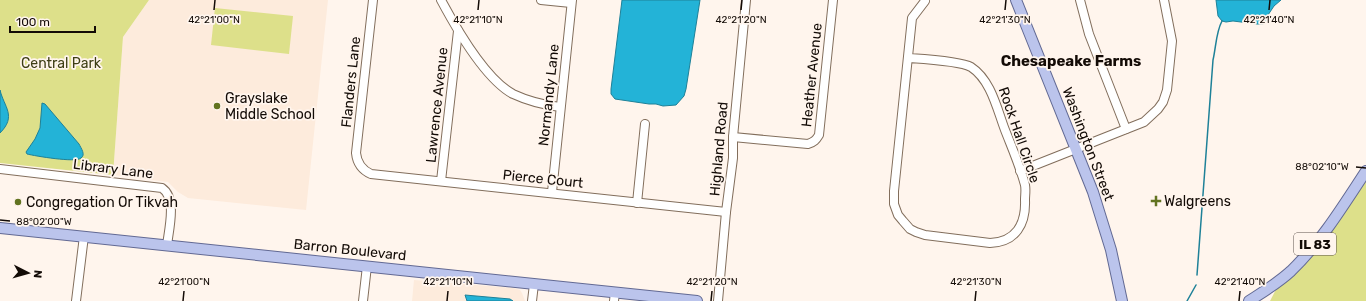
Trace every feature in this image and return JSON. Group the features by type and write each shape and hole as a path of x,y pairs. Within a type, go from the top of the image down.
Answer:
{"main road":[{"name":"Washington Street","path":"1016,0 1093,192 1111,250 1122,301"},
{"name":"IL 83","path":"1249,301 1278,282 1303,259 1322,236 1366,171"},
{"name":"Barron Boulevard","path":"0,228 534,284 614,297 697,301"}],"street":[{"name":"Flanders Lane","path":"360,167 356,158 356,153 373,0"},
{"path":"441,0 458,31 489,74 503,87 530,101 560,107"},
{"path":"541,0 572,2"},
{"name":"Highland Road","path":"718,301 726,212 733,158 733,137 746,0"},
{"name":"Heather Avenue","path":"733,137 808,144 813,143 816,140 819,135 833,0"},
{"path":"1080,0 1089,34 1126,129"},
{"path":"1020,171 1144,122 1163,102 1167,90 1172,41 1164,0"},
{"path":"908,58 912,18 925,1"},
{"name":"Normandy Lane","path":"552,192 572,2"},
{"name":"Lawrence Avenue","path":"441,181 458,31"},
{"name":"Rock Hall Circle","path":"908,58 970,66 978,72 989,88 1025,186 1026,210 1018,235 1003,241 990,243 925,235 910,229 901,223 894,204 894,191 908,58"},
{"path":"637,203 645,124"},
{"name":"Pierce Court","path":"360,167 371,174 552,192 637,203 726,212"},
{"name":"Library Lane","path":"0,169 162,188 168,193 171,202 167,245"},
{"path":"76,301 84,236"},
{"path":"363,301 367,266"},
{"path":"532,301 534,284"}],"shaded area":[{"name":"Grayslake Middle School","path":"149,0 328,0 306,210 188,198 178,192 168,182 113,175 123,37"},
{"path":"414,280 513,288 520,290 525,301 412,301"}],"green space":[{"name":"Central Park","path":"0,0 149,0 123,37 113,175 0,163"},
{"path":"215,8 293,16 289,54 211,45"},
{"path":"1366,169 1366,301 1270,301 1283,276 1303,257"}],"water":[{"path":"622,0 700,0 686,89 684,96 676,105 663,106 615,99 611,94"},
{"path":"1216,0 1281,0 1274,6 1268,15 1266,22 1263,24 1257,24 1222,21 1218,16"},
{"path":"0,90 9,116 8,122 0,133"},
{"path":"42,103 45,104 79,144 83,153 81,158 72,160 27,154 26,152 35,139 40,128"},
{"path":"465,295 510,299 513,301 467,301"}],"waterway":[{"path":"1197,275 1213,60 1217,35 1222,21"},
{"path":"1187,301 1196,285"}],"place":[{"name":"Grayslake Middle School","path":"217,106"},
{"name":"Walgreens","path":"1156,201"},
{"name":"Congregation Or Tikvah","path":"18,202"}],"district":[{"name":"Chesapeake Farms","path":"1071,61"}]}
